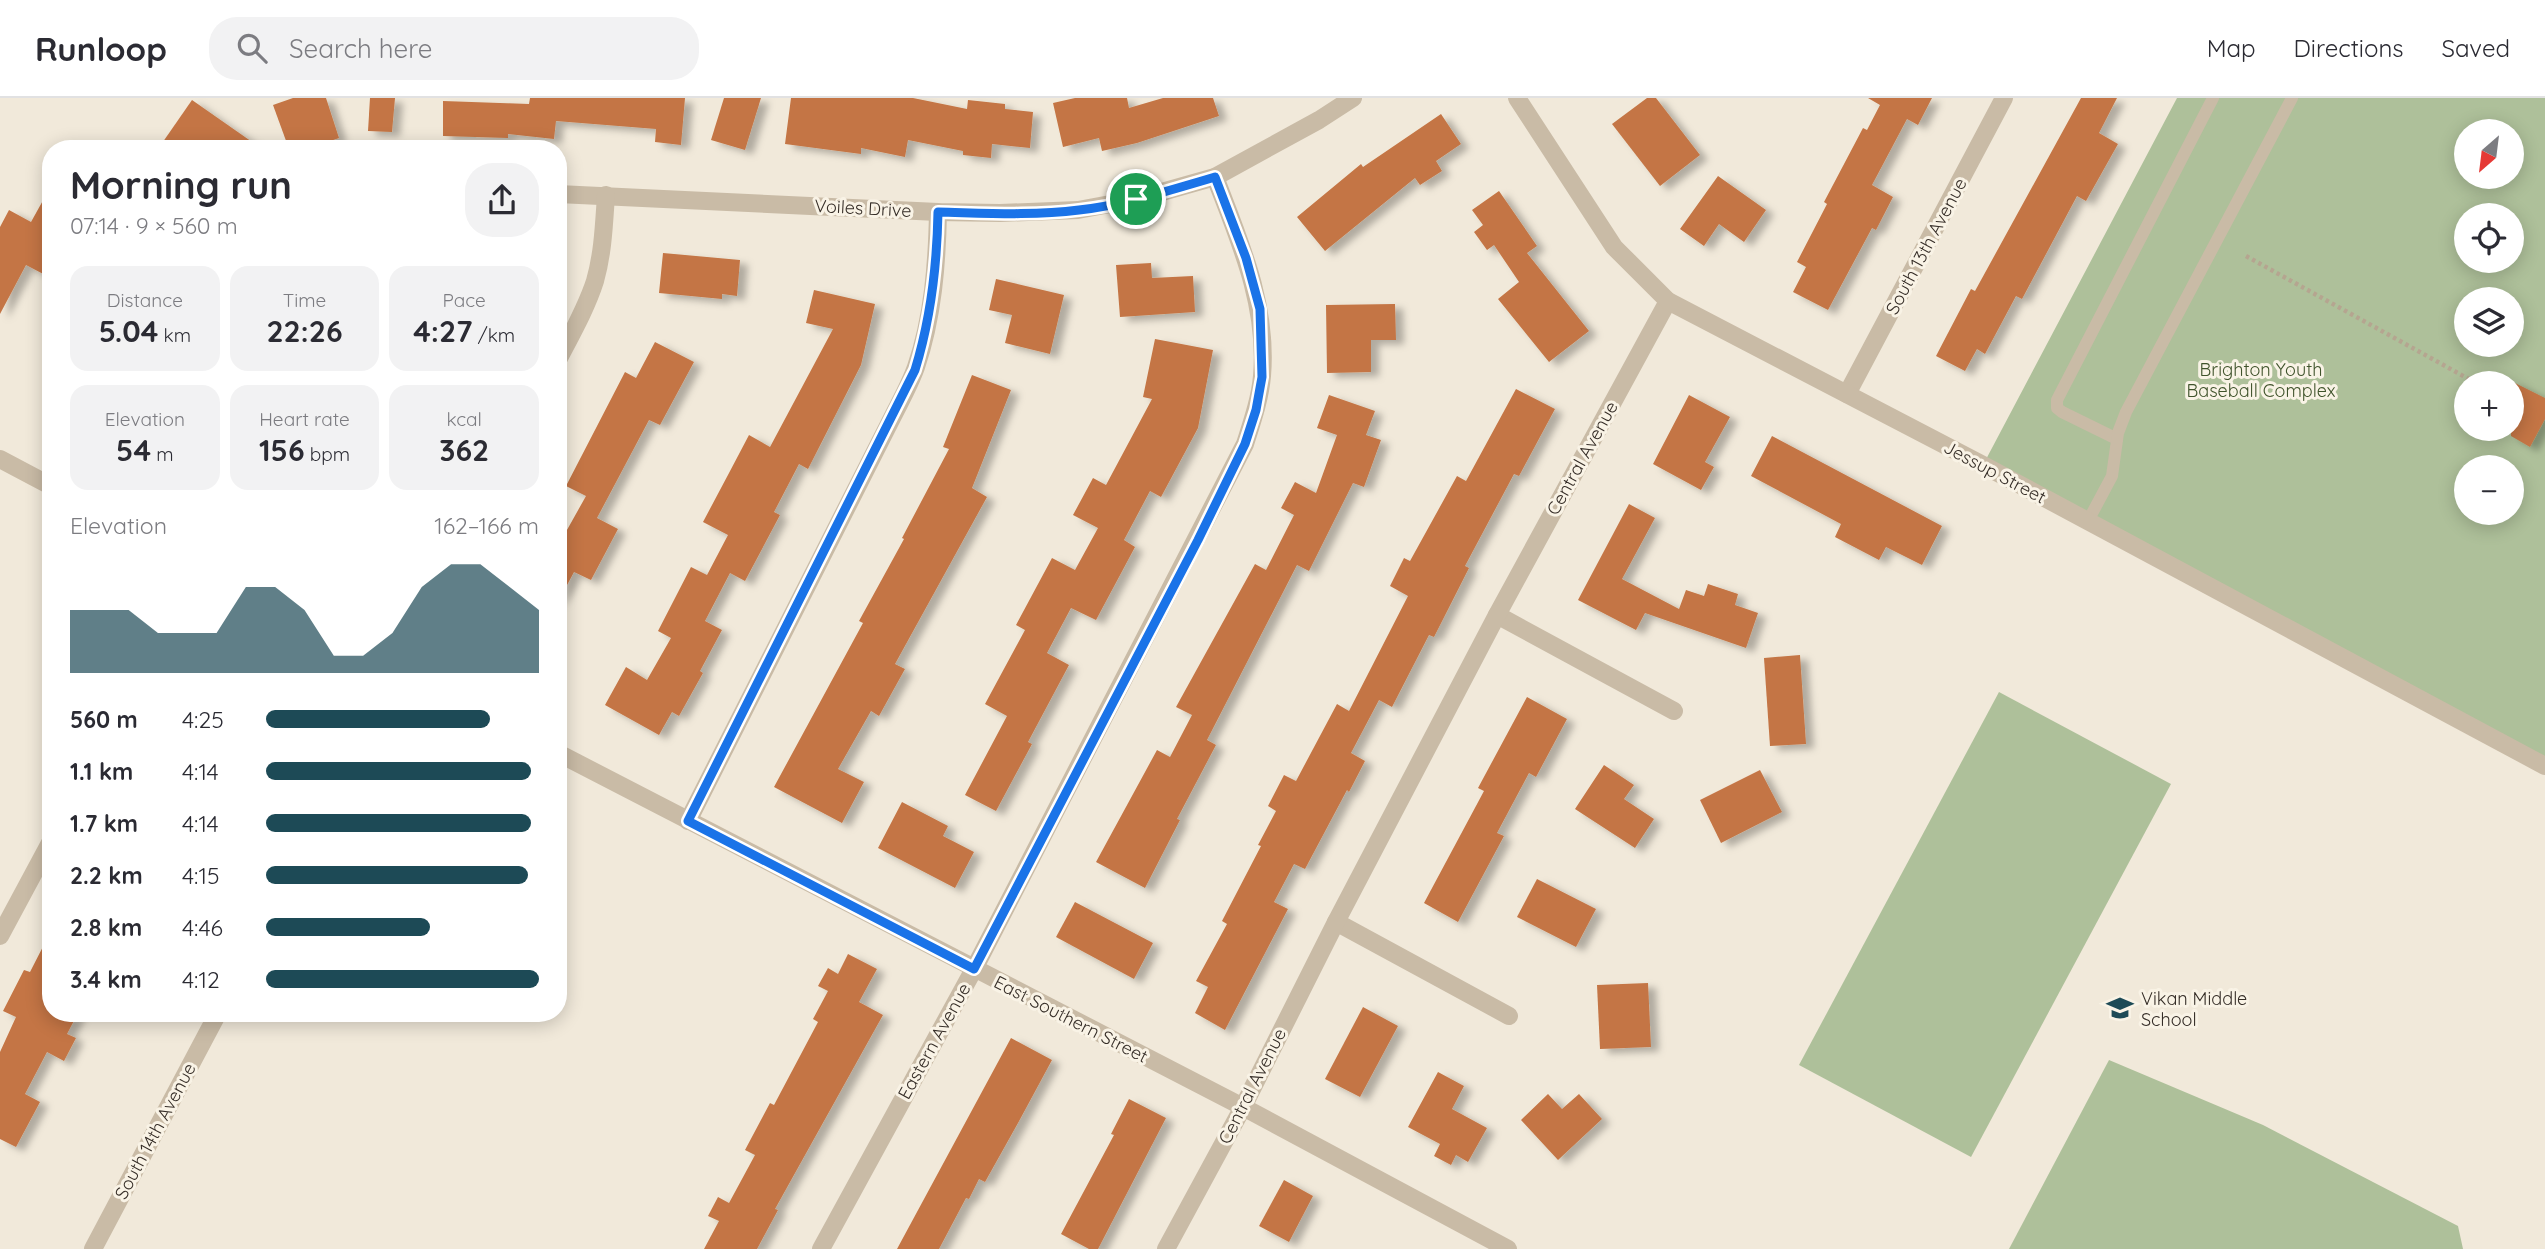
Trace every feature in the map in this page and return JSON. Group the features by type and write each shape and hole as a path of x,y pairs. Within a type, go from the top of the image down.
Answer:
{"street":[{"name":"Voiles Drive","path":"567,194 938,212 1078,210 1136,199 1215,177 1284,140 1353,98"},
{"name":"Jessup Street","path":"1517,98 1614,247 1668,301 2088,521 2545,766"},
{"name":"South 13th Avenue","path":"1847,394 2004,98"},
{"name":"Eastern Avenue","path":"821,1249 974,969 1198,540 1245,444 1256,410 1262,377 1260,309 1246,258 1215,177"},
{"path":"567,343 585,309 595,281 602,250 606,195"},
{"path":"688,821 915,370 925,336 932,295 938,212"},
{"name":"Central Avenue","path":"1166,1249 1243,1107 1336,922 1497,615 1668,301"},
{"path":"0,459 42,481"},
{"path":"1497,615 1674,711"},
{"name":"East Southern Street","path":"567,758 1243,1107 1508,1249"},
{"path":"0,936 42,858"},
{"path":"1336,922 1509,1016"},
{"name":"South 14th Avenue","path":"93,1249 213,1022"}],"lane":[{"path":"2117,439 2062,412 2057,408 2057,400 2213,98"},
{"path":"2088,521 2112,476 2117,439 2126,412 2292,98"}],"path":[{"path":"2246,256 2454,371"}],"green space":[{"name":"Brighton Youth Baseball Complex","path":"2177,98 2545,98 2545,766 1983,465"},
{"path":"1999,692 2171,784 1971,1157 1799,1065"},
{"path":"2109,1060 2263,1125 2458,1226 2463,1249 2009,1249"}],"building":[{"path":"293,98 326,98 339,138 286,140 273,105"},
{"path":"370,98 395,98 392,132 368,131"},
{"path":"530,98 685,98 681,145 655,142 656,129 556,121 554,139 508,134 508,138 443,136 443,101 529,104"},
{"path":"724,98 761,98 745,150 711,140"},
{"path":"791,98 913,98 967,109 968,100 1005,104 1005,109 1033,112 1030,148 992,144 991,158 963,155 963,151 908,140 905,157 861,148 861,154 785,144"},
{"path":"1075,98 1127,98 1129,108 1163,98 1213,98 1219,116 1137,143 1102,151 1099,138 1063,147 1053,103"},
{"path":"1647,98 1656,98 1700,155 1660,186 1612,124"},
{"path":"1868,98 1932,98 1918,125 1907,119 1872,185 1893,197 1876,230 1872,228 1828,310 1793,292 1806,267 1797,262 1827,204 1824,202 1863,128 1867,130 1880,105"},
{"path":"2081,98 2117,98 2099,133 2118,144 2086,201 2077,196 2022,299 2016,296 1985,354 1977,349 1965,371 1936,356 1971,289 1975,291"},
{"path":"192,100 249,140 164,140"},
{"path":"1441,114 1461,144 1436,161 1442,171 1420,185 1415,178 1325,251 1297,217 1361,164 1363,167"},
{"path":"1718,176 1766,210 1744,242 1719,224 1704,246 1680,229"},
{"path":"1499,191 1537,246 1527,253 1589,331 1549,362 1498,299 1519,282 1494,245 1487,250 1474,232 1483,225 1472,210"},
{"path":"42,202 42,273 26,265 0,314 0,227 9,210 31,222"},
{"path":"663,253 740,260 737,296 722,294 722,299 659,293"},
{"path":"1151,263 1152,278 1193,276 1195,312 1120,317 1116,265"},
{"path":"996,279 1064,295 1050,354 1005,343 1012,315 989,310"},
{"path":"814,290 875,304 861,365 808,469 799,464 774,512 780,515 745,581 730,573 705,621 722,630 700,671 703,673 679,716 672,712 659,735 605,705 626,667 647,680 671,638 658,631 691,567 707,575 728,535 703,522 749,435 770,447 833,329 806,323"},
{"path":"1395,304 1396,340 1371,340 1371,372 1327,373 1326,305"},
{"path":"1155,339 1213,350 1198,428 1161,497 1150,491 1124,540 1135,547 1096,620 1071,608 1047,653 1069,665 1028,742 1032,744 996,811 965,795 1007,716 985,704 1025,630 1016,625 1052,558 1075,570 1098,528 1073,515 1093,478 1106,485 1152,399 1143,397"},
{"path":"655,342 694,362 660,425 649,420 597,518 618,529 591,580 574,572 567,585 567,530 586,496 567,484 625,372 636,378"},
{"path":"972,375 1011,390 972,488 987,497 895,664 905,669 879,716 871,711 838,769 864,782 842,823 774,787 863,623 859,621 949,449 943,447"},
{"path":"2524,388 2545,398 2545,419 2530,447 2520,441 2524,441"},
{"path":"1516,389 1555,409 1519,476 1514,474 1465,566 1469,568 1434,637 1429,635 1392,707 1379,700 1351,753 1365,761 1305,869 1294,864 1274,902 1288,909 1225,1030 1195,1013 1208,987 1196,981 1227,924 1222,921 1276,811 1268,806 1284,775 1296,781 1337,704 1349,711 1408,596 1390,586 1404,558 1410,561 1457,476 1466,481"},
{"path":"1329,395 1375,411 1366,435 1381,440 1364,487 1353,483 1309,571 1297,565 1207,740 1216,745 1145,888 1096,862 1157,750 1170,757 1192,715 1176,707 1255,564 1266,570 1294,515 1281,508 1295,482 1316,493 1337,435 1317,428"},
{"path":"1689,395 1730,417 1705,462 1714,467 1701,490 1653,464"},
{"path":"1772,436 1942,526 1922,565 1886,547 1879,560 1835,537 1841,524 1751,476"},
{"path":"1629,504 1655,518 1622,579 1679,609 1686,590 1704,596 1708,584 1738,594 1735,605 1758,613 1746,648 1645,613 1636,630 1578,600"},
{"path":"1800,655 1806,744 1770,746 1764,658"},
{"path":"1527,697 1567,719 1536,777 1529,773 1497,833 1504,836 1458,922 1424,903 1484,791 1478,788"},
{"path":"1604,765 1634,785 1624,799 1654,819 1635,848 1575,809"},
{"path":"1760,770 1782,812 1721,843 1700,800"},
{"path":"902,802 948,826 943,836 974,852 955,888 878,848"},
{"path":"1537,879 1596,909 1576,947 1517,917"},
{"path":"1075,902 1153,943 1134,979 1056,937"},
{"path":"42,949 42,1022 73,1022 67,1034 76,1038 64,1061 47,1052 25,1094 40,1102 16,1147 0,1139 0,1052 16,1017 3,1011 24,970 30,972"},
{"path":"848,954 877,969 859,1002 883,1015 775,1209 778,1210 757,1249 704,1249 719,1221 708,1216 718,1197 729,1203 755,1155 745,1150 770,1103 774,1105 818,1022 813,1019 828,991 818,986 828,968 838,974"},
{"path":"1648,983 1651,1047 1600,1049 1597,985"},
{"path":"1363,1007 1398,1026 1360,1097 1325,1079"},
{"path":"1011,1038 1052,1060 1018,1123 985,1182 979,1179 969,1199 966,1198 939,1249 897,1249"},
{"path":"1438,1072 1464,1086 1452,1109 1487,1128 1468,1162 1456,1155 1451,1165 1434,1156 1440,1144 1408,1127"},
{"path":"1548,1094 1562,1109 1579,1094 1602,1119 1558,1160 1521,1120"},
{"path":"1129,1099 1166,1118 1098,1249 1089,1249 1061,1234 1114,1135 1111,1134"},
{"path":"1284,1180 1313,1196 1289,1242 1259,1226"}],"place":[{"name":"Vikan Middle School","path":"2120,1008"}],"route":[{"path":"1215,177 1254,281 1260,309 1262,377 1256,410 1245,444 1198,540 974,969 688,821 915,370 925,336 932,295 938,212 1078,210 1136,199 1215,177"}]}
